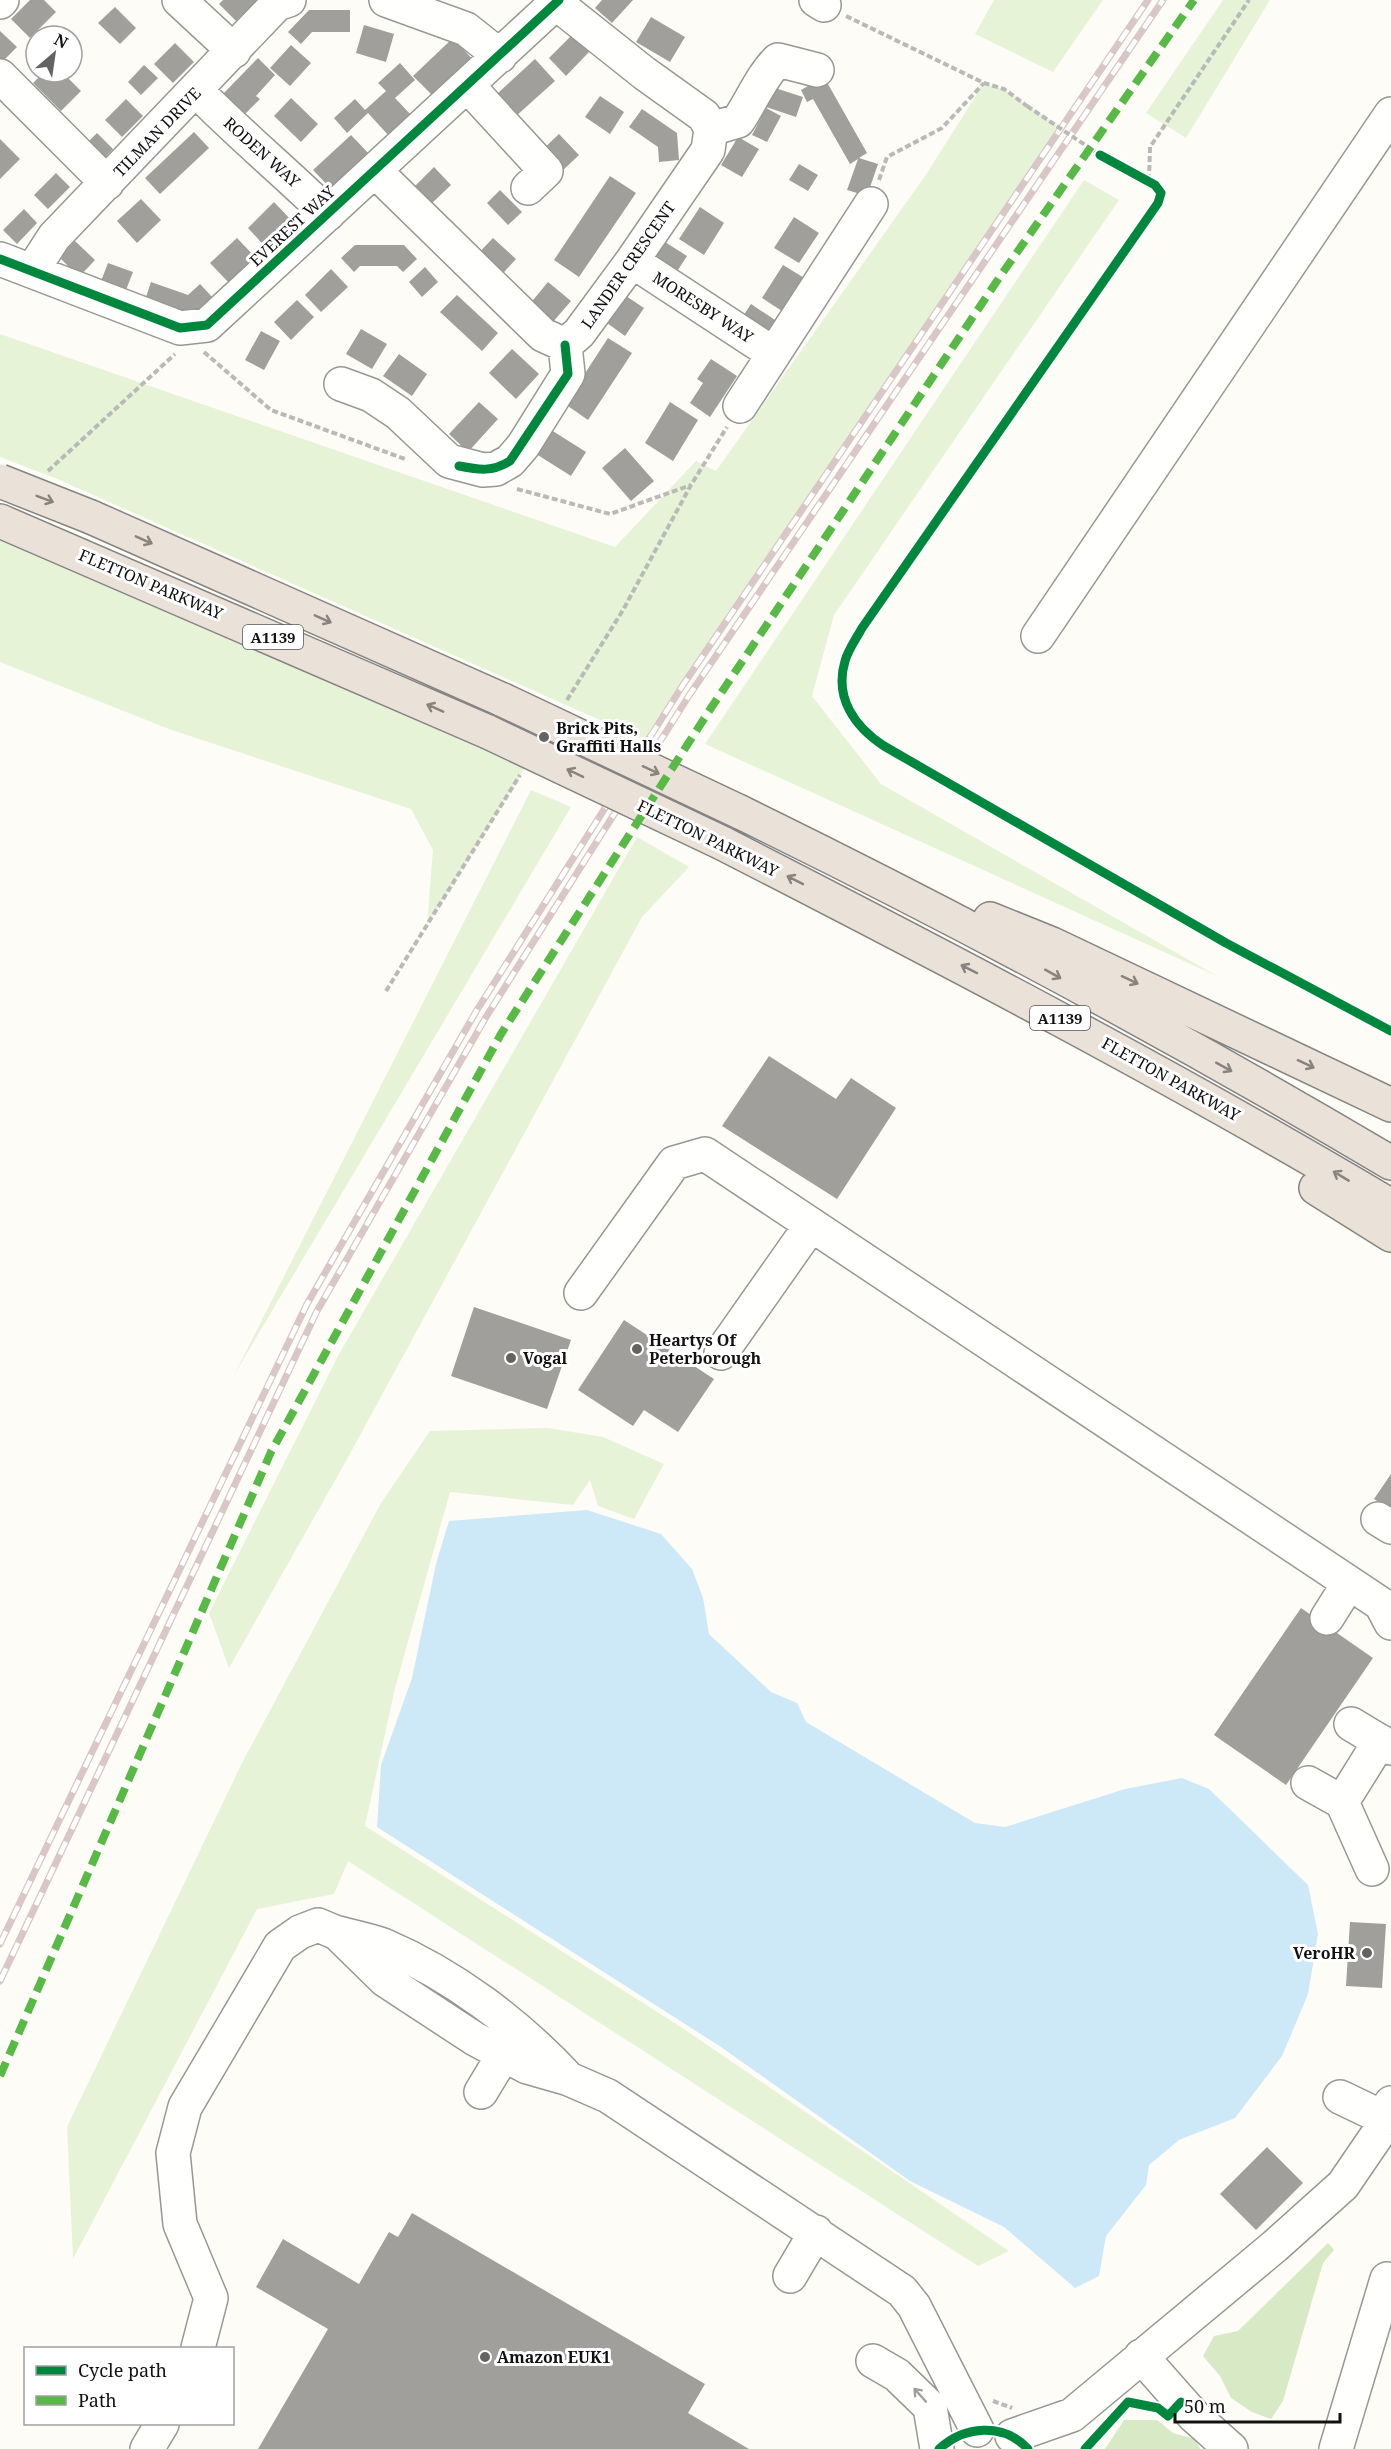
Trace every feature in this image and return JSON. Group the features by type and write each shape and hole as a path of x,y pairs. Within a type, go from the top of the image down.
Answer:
{"highway":[{"name":"A1139","path":"0,481 90,517 503,700 805,843 1015,953 1293,1105 1391,1163"},
{"name":"FLETTON PARKWAY","path":"0,521 488,732 722,843 1002,986 1270,1134 1391,1206"},
{"name":"A1139","path":"805,843 1053,944 1391,1105"},
{"name":"A1139","path":"1002,986 1207,1121 1391,1235"}],"street":[{"path":"179,0 234,51"},
{"path":"386,0 466,28 500,56"},
{"path":"558,1 704,116 711,129 738,121 756,94 768,69 778,60 817,70"},
{"name":"EVEREST WAY","path":"207,325 558,1"},
{"name":"TILMAN DRIVE","path":"32,272 54,237 282,2"},
{"path":"0,76 107,183"},
{"path":"468,86 546,171 528,188"},
{"name":"RODEN WAY","path":"197,91 243,137 271,158 328,214"},
{"path":"1038,636 1391,114"},
{"name":"LANDER CRESCENT","path":"565,345 579,333 632,261 708,150 711,129"},
{"path":"341,384 371,395 392,409 449,461 459,466 483,470 496,469 510,461 568,374 565,345 543,335 375,171"},
{"path":"740,406 871,204"},
{"path":"0,259 180,328 207,325"},
{"name":"MORESBY WAY","path":"632,261 774,354"},
{"path":"581,1293 674,1163 705,1154 1381,1604 1390,1617"},
{"path":"721,1353 811,1225"},
{"path":"1327,1618 1349,1583"},
{"path":"1342,1802 1386,1745 1351,1724"},
{"path":"1308,1783 1342,1802 1372,1869"},
{"path":"199,2347 211,2298 180,2224 173,2153 185,2107 280,1946 300,1932 318,1925 382,1945 433,1971 503,2015 569,2079"},
{"path":"337,1932 385,1980 475,2039 527,2067 569,2079 608,2096 902,2291 914,2306 977,2430"},
{"path":"481,2092 504,2054"},
{"path":"1053,2449 1072,2415 1275,2246 1343,2185 1388,2111 1340,2097"},
{"path":"790,2276 816,2232"},
{"path":"1336,2449 1387,2279"},
{"path":"1142,2356 1194,2416 1231,2449"},
{"path":"873,2361 897,2376 930,2407 938,2449 956,2436 977,2430 1020,2431 1072,2415"},
{"path":"147,2449 161,2425"}],"path":[{"path":"1148,181 1150,147 1249,0"},
{"path":"820,2 893,41 984,83 1004,89 1104,158"},
{"path":"871,204 886,158 942,128 984,83"},
{"path":"43,475 207,325"},
{"path":"990,2400 1011,2408 1020,2431"}],"green space":[{"path":"994,0 1103,0 1053,72 975,34"},
{"path":"1223,0 1270,0 1186,138 1146,113"},
{"path":"984,83 1004,89 1061,128 647,741 55,478 0,457 0,334 615,547 696,461 716,471 925,176"},
{"path":"1084,180 1119,200 834,615 812,696 881,784 1217,976 705,744"},
{"path":"0,538 527,765 427,925 433,850 411,809 169,729 0,662"},
{"path":"531,790 571,807 234,1375"},
{"path":"637,837 689,867 642,917 346,1461 229,1668 209,1613 338,1356"},
{"path":"548,1428 603,1437 664,1464 634,1519 598,1506 590,1480 573,1505 450,1492 395,1688 365,1826 684,2029 1009,2251 978,2266 348,1861 334,1894 257,1909 73,2259 67,2127 242,1763 381,1503 430,1431"},
{"path":"1328,2243 1334,2250 1323,2263 1283,2401 1271,2419 1252,2412 1231,2398 1220,2376 1203,2356 1214,2336 1238,2331"},
{"path":"1124,2420 1157,2420 1173,2433 1195,2439 1200,2449 1105,2449"}],"water":[{"path":"587,1510 661,1534 692,1569 703,1598 709,1634 771,1692 797,1703 806,1722 975,1823 1005,1827 1125,1789 1182,1778 1209,1789 1308,1885 1318,1934 1308,1994 1282,2056 1235,2118 1179,2140 1149,2165 1146,2185 1106,2236 1099,2276 1075,2288 1004,2227 910,2181 721,2047 377,1827 381,1765 412,1678 436,1564 449,1521"}],"building":[{"path":"30,0 44,0 56,12 44,24 24,24 24,32 11,19"},
{"path":"223,0 257,0 236,21 219,4"},
{"path":"602,0 633,0 612,23 595,8"},
{"path":"115,7 136,28 120,44 98,23"},
{"path":"309,10 350,10 350,32 312,32 301,44 288,32"},
{"path":"651,17 685,37 670,62 636,42"},
{"path":"364,25 394,34 386,62 356,53"},
{"path":"0,31 17,47 0,64"},
{"path":"572,35 589,52 566,76 549,58"},
{"path":"453,38 474,61 435,98 413,76"},
{"path":"175,43 194,62 173,83 154,64"},
{"path":"291,45 311,63 290,86 270,68"},
{"path":"258,58 275,75 256,96 260,99 244,115 223,94"},
{"path":"535,59 555,81 506,125 486,104"},
{"path":"400,63 415,80 395,98 412,116 390,137 368,113 347,133 334,118 355,99 365,110 386,91 378,83"},
{"path":"144,65 158,78 141,95 128,82"},
{"path":"824,77 867,153 859,158 878,164 867,196 847,190 858,159 850,164 813,99 807,102 801,90"},
{"path":"34,84 74,84 81,91 61,111"},
{"path":"769,86 803,97 796,117 763,106"},
{"path":"600,96 624,112 610,134 585,117"},
{"path":"291,98 318,124 301,142 274,116"},
{"path":"126,99 143,116 122,137 105,120"},
{"path":"766,108 781,116 767,142 752,135"},
{"path":"642,109 677,133 679,160 659,162 658,147 629,127"},
{"path":"194,132 209,148 160,194 145,178"},
{"path":"97,133 113,149 96,167 79,151"},
{"path":"559,134 579,155 560,173 540,152"},
{"path":"351,135 371,156 333,191 313,170"},
{"path":"738,137 759,149 742,177 721,165"},
{"path":"0,139 20,159 0,179"},
{"path":"799,164 818,175 808,191 789,180"},
{"path":"434,167 451,185 430,205 413,188"},
{"path":"56,173 70,187 48,209 34,195"},
{"path":"610,176 636,193 579,277 554,260"},
{"path":"500,190 522,212 508,225 487,203"},
{"path":"141,199 161,220 137,243 117,221"},
{"path":"274,202 295,224 268,250 248,228"},
{"path":"700,207 724,223 704,255 679,239"},
{"path":"24,209 37,223 17,244 3,230"},
{"path":"794,217 819,233 799,263 774,248"},
{"path":"237,238 257,259 230,284 210,263"},
{"path":"493,238 516,259 496,281 473,259"},
{"path":"75,241 95,260 79,277 59,257"},
{"path":"665,242 687,256 667,287 645,273"},
{"path":"355,245 404,245 417,259 403,272 397,266 360,266 354,272 341,258"},
{"path":"108,263 133,272 126,290 101,281"},
{"path":"783,265 806,279 785,313 762,298"},
{"path":"425,267 438,282 422,297 409,282"},
{"path":"331,269 348,287 321,312 305,295"},
{"path":"151,282 188,295 200,284 214,299 194,318 145,300"},
{"path":"548,282 571,301 546,330 524,311"},
{"path":"457,295 498,333 482,351 440,312"},
{"path":"626,296 644,308 625,336 607,323"},
{"path":"297,300 314,317 291,340 274,322"},
{"path":"751,304 775,320 753,353 729,338"},
{"path":"361,329 387,344 372,369 346,354"},
{"path":"261,331 280,341 264,370 245,360"},
{"path":"608,338 632,353 588,420 565,404"},
{"path":"512,349 539,374 516,399 489,373"},
{"path":"399,354 427,374 412,396 383,376"},
{"path":"711,359 737,376 710,417 690,403 703,383 697,379"},
{"path":"479,402 498,419 468,452 449,434"},
{"path":"670,402 698,420 673,461 645,443"},
{"path":"548,428 586,452 571,476 533,452"},
{"path":"625,448 654,481 631,501 602,468"},
{"path":"769,1056 836,1099 851,1078 896,1108 837,1199 722,1126"},
{"name":"Vogal","path":"474,1307 571,1340 547,1409 451,1376"},
{"name":"Heartys Of Peterborough","path":"624,1320 714,1379 678,1432 644,1410 633,1426 578,1390"},
{"path":"1391,1474 1391,1510 1374,1499"},
{"path":"1301,1608 1373,1658 1286,1785 1214,1735"},
{"path":"1350,1922 1386,1924 1382,1988 1346,1986"},
{"path":"1267,2147 1303,2183 1256,2230 1220,2194"},
{"name":"Amazon EUK1","path":"412,2213 705,2384 688,2413 749,2449 258,2449 328,2329 256,2287 283,2239 359,2284 389,2232 398,2237"}],"railway":[{"path":"0,1944 307,1304 477,1010 683,685 1148,0"},
{"path":"0,1981 317,1311 486,1017 690,694 1163,0"}],"marked path":[{"path":"0,2076 271,1452 501,1034 711,708 999,278 1194,0"}],"cycle path":[{"path":"0,259 180,328 207,325 559,0"},
{"path":"1100,155 1155,185 1161,193 1158,203 862,628 845,661 842,674 845,699 856,721 884,746 1226,943 1391,1031"},
{"path":"459,466 486,469 510,461 568,374 565,345"},
{"path":"1085,2449 1128,2402 1158,2408 1168,2416 1181,2402"},
{"path":"939,2449 960,2436 984,2430 1007,2434 1028,2449"}],"place":[{"name":"Brick Pits, Graffiti Halls","path":"544,737"},
{"name":"Heartys Of Peterborough","path":"637,1349"},
{"name":"Vogal","path":"511,1358"},
{"name":"VeroHR","path":"1367,1953"},
{"name":"Amazon EUK1","path":"485,2357"}]}
